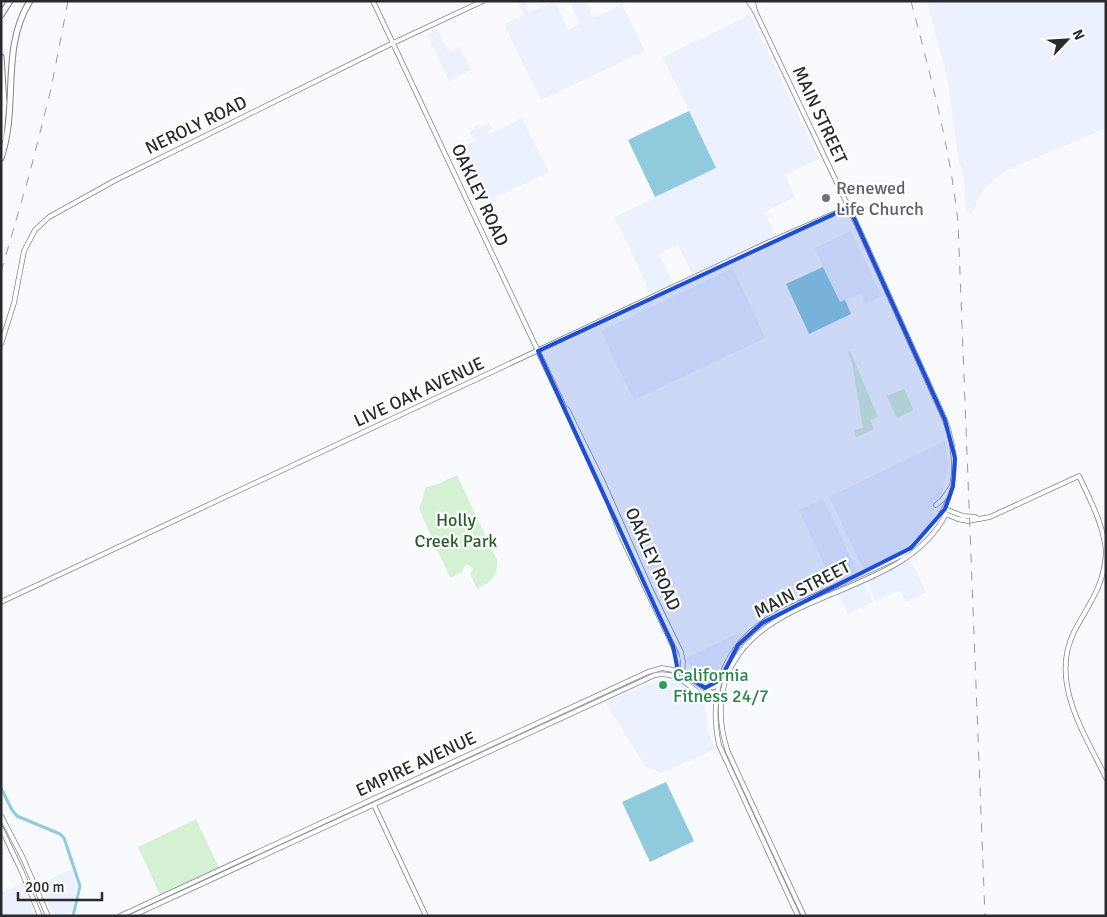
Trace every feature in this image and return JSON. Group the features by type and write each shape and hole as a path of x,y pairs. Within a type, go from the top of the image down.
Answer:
{"highway":[{"path":"2,13 10,1"},
{"path":"1,158 8,120 12,46 19,21 30,1"},
{"path":"1,57 4,102 1,138"}],"main road":[{"name":"OAKLEY ROAD","path":"373,1 561,400 586,444 650,588 681,652 683,662 678,677"},
{"name":"NEROLY ROAD","path":"1,344 14,303 24,251 35,230 49,216 114,181 482,1"},
{"name":"MAIN STREET","path":"748,1 755,11 849,207 945,420 953,444 955,458 953,484 943,510 923,537 901,556 780,612 762,623 738,645 720,680 715,700 716,729 723,756 798,916"},
{"name":"MAIN STREET","path":"753,1 755,11"},
{"name":"LIVE OAK AVENUE","path":"1,602 767,243 849,207"},
{"path":"946,514 964,521 975,521 990,517 1079,476 1102,528 1106,551 1105,569 1098,590 1074,631 1068,648 1065,675 1071,703 1106,778"},
{"path":"936,505 942,500 953,484"},
{"name":"MAIN STREET","path":"804,916 728,752 721,726 721,699 726,678 737,657 761,630 908,557 917,551 934,533 946,514 943,510"},
{"path":"943,510 978,519"},
{"name":"EMPIRE AVENUE","path":"132,916 657,669 680,672"},
{"path":"680,672 721,699"},
{"name":"EMPIRE AVENUE","path":"120,916 654,675 664,674 678,677"},
{"path":"678,677 695,691 715,700 721,699"},
{"path":"705,688 714,687 720,680"},
{"path":"569,714 569,711 584,702"},
{"path":"373,802 426,916"},
{"path":"1,816 13,835 48,916"},
{"path":"1,828 40,916"},
{"path":"21,870 27,867"}],"highlighted area":[{"path":"849,207 945,420 955,458 953,486 945,509 911,548 762,623 738,645 720,680 705,688 678,671 673,646 538,351"}],"shaded area":[{"path":"517,1 524,1 530,12 554,1 568,30 580,24 569,1 585,1 593,18 622,4 645,51 541,100 504,24 524,15"},
{"path":"927,1 1106,1 1106,128 1005,171 984,189 972,214 966,212 964,178 958,157 948,81"},
{"path":"750,15 819,159 785,175 795,197 764,212 776,237 693,275 678,245 659,254 674,284 651,295 615,217 716,168 663,57"},
{"path":"438,30 449,52 460,47 471,70 449,81 427,35"},
{"path":"522,118 549,172 481,204 455,150 478,139 476,137 472,138 469,132 479,124 480,127 489,122 492,129 486,132 488,135"},
{"path":"851,231 882,296 866,304 860,293 840,303 815,248"},
{"path":"733,268 765,338 634,400 601,331"},
{"path":"945,441 948,466 942,494 933,511 935,515 913,542 900,551 863,568 829,497"},
{"path":"823,499 858,573 834,585 799,510"},
{"path":"909,560 915,568 926,592 906,602 900,590 876,601 866,580"},
{"path":"863,581 873,602 848,614 838,594"},
{"path":"740,632 742,635 726,653 713,683 709,685 697,677 687,658"},
{"path":"658,680 672,680 681,684 688,692 701,701 707,713 708,732 715,749 662,773 645,766 605,702"},
{"path":"72,869 77,885 73,905 68,916 54,916 40,884"},
{"path":"23,883 34,916 1,916 1,893"}],"green space":[{"path":"850,351 878,417 870,420 874,429 857,437 854,430 863,428 852,363 848,352"},
{"path":"904,389 913,409 898,418 887,396"},
{"name":"Holly Creek Park","path":"457,475 497,560 495,575 486,584 477,589 470,574 473,569 469,565 465,565 462,572 450,578 419,509 426,487 438,484"},
{"path":"196,819 219,868 160,895 138,847"}],"water":[{"path":"689,111 716,168 655,197 628,140"},
{"path":"823,267 840,302 845,300 851,314 809,334 786,284"},
{"path":"666,782 694,841 650,862 622,802"}],"waterway":[{"path":"1,788 17,816 60,834 64,838 80,886 73,916"}],"railway":[{"path":"1,272 29,176 51,89 68,1"},
{"path":"911,1 945,138 958,222 985,916"}],"place":[{"name":"Renewed Life Church","path":"826,198"},
{"name":"California Fitness 24/7","path":"663,685"}]}
